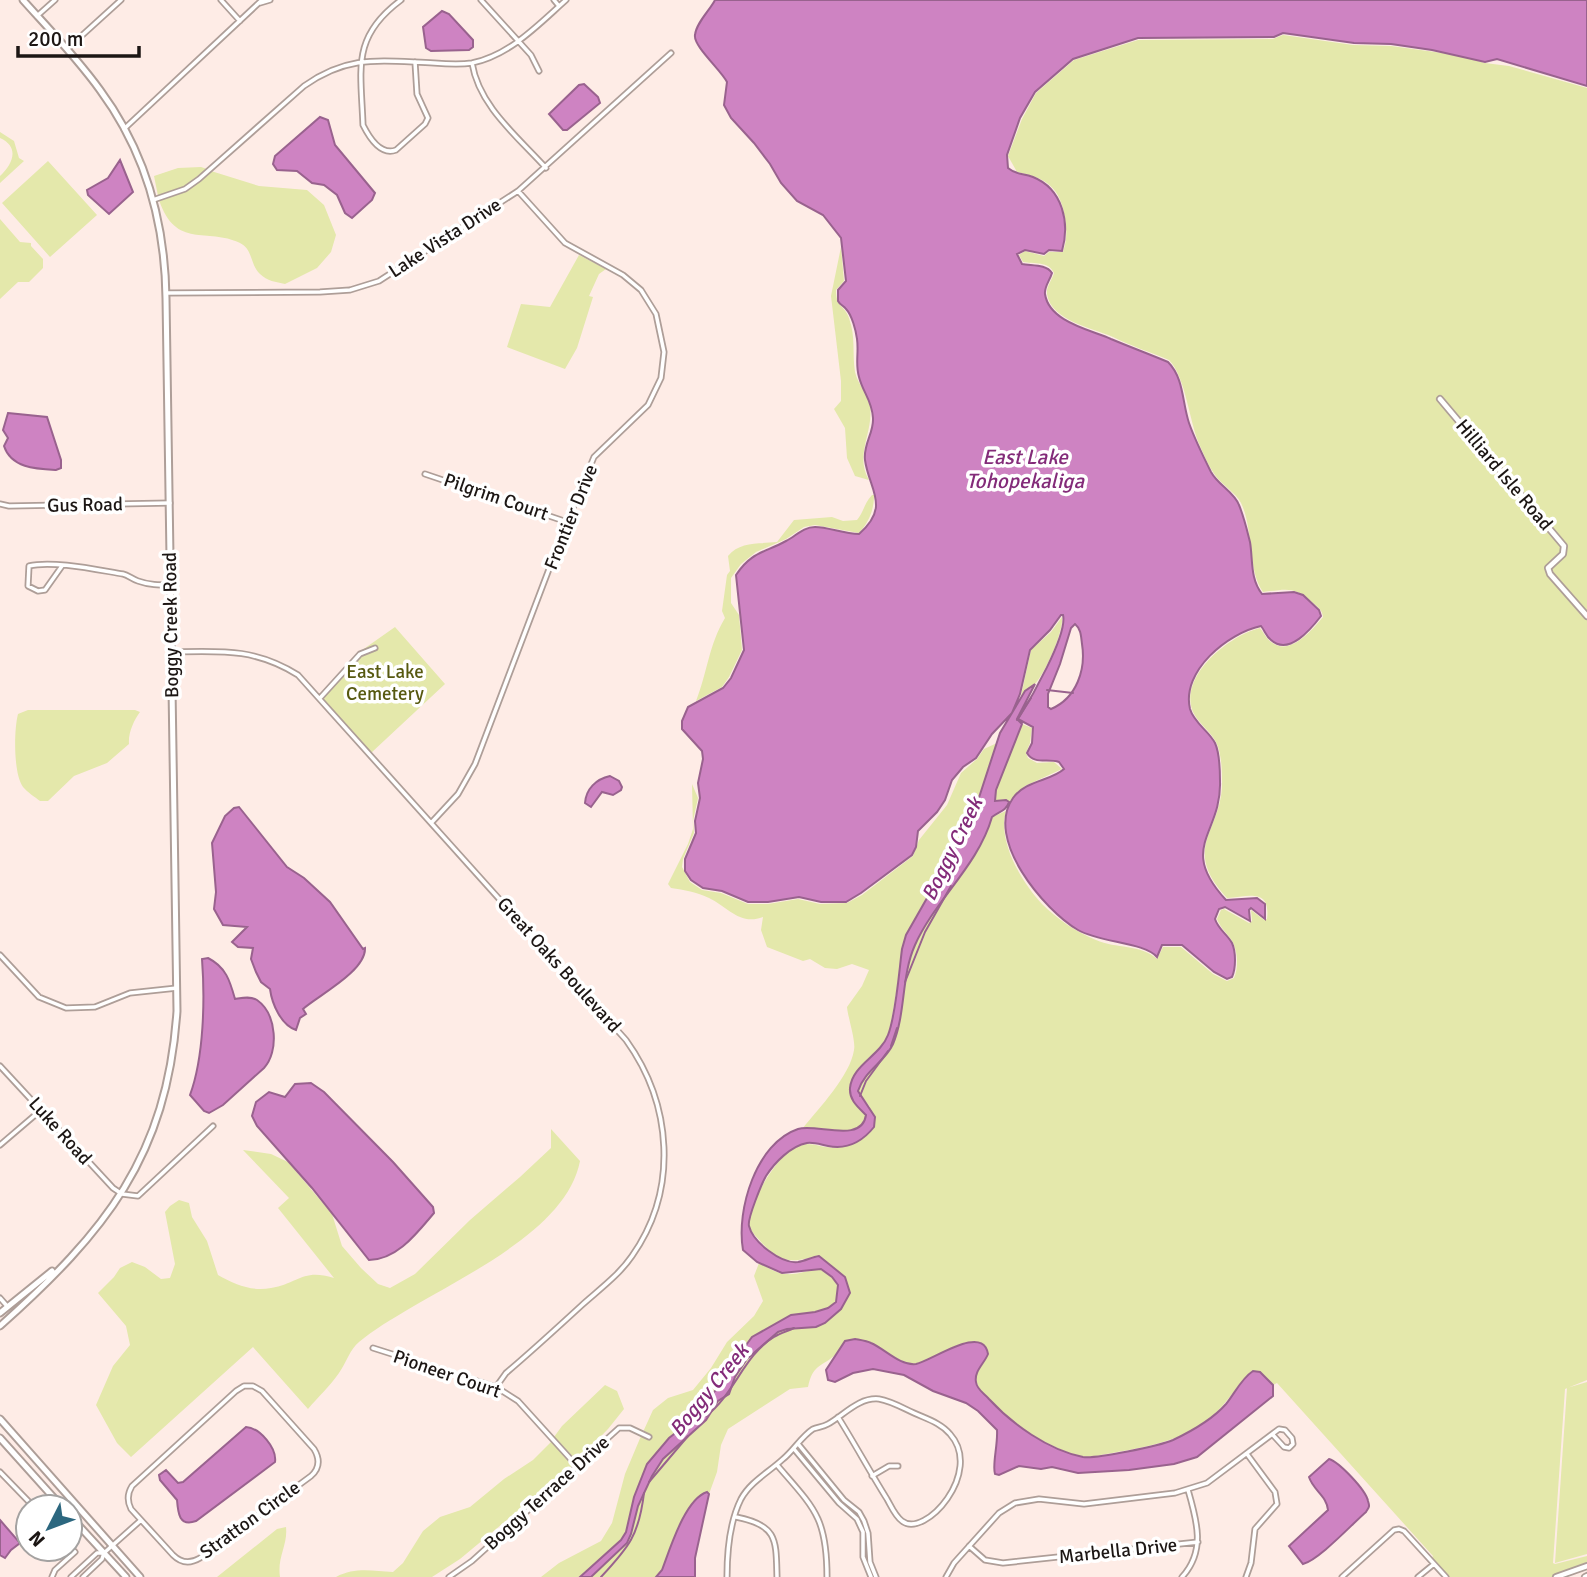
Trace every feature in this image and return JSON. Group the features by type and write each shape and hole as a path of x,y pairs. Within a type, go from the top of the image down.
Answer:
{"main road":[{"name":"Boggy Creek Road","path":"0,1326 97,1228 122,1194 145,1150 167,1089 176,1035 177,988 166,293 162,238 144,171 124,129 102,92 23,0"},
{"name":"Boggy Creek Road","path":"0,1313 65,1262"},
{"path":"6,1321 9,1312 7,1307 20,1307"},
{"path":"0,1419 108,1549 125,1577"},
{"path":"0,1437 50,1493"},
{"path":"84,1528 140,1577"}],"street":[{"path":"37,16 55,0"},
{"path":"66,49 121,0"},
{"path":"220,0 240,22"},
{"path":"124,129 261,2 270,0"},
{"path":"401,0 376,22 366,40 361,61 363,125 367,134 383,151 390,153 396,150 425,124 428,118 417,94 415,62"},
{"path":"481,0 531,55 539,71"},
{"path":"554,0 559,6"},
{"path":"153,200 185,190 304,86 335,67 361,61 472,62 492,56 518,42 566,0"},
{"name":"Lake Vista Drive","path":"166,293 320,292 364,287 379,281 518,191 671,53"},
{"path":"472,62 475,80 486,101 546,168"},
{"name":"Frontier Drive","path":"431,822 458,794 475,764 594,457 648,405 661,378 664,352 661,330 653,308 641,290 623,275 565,243 518,191"},
{"name":"Hilliard Isle Road","path":"1440,399 1564,546 1563,554 1548,568 1550,574 1587,616"},
{"name":"Pilgrim Court","path":"425,474 567,522"},
{"name":"Gus Road","path":"0,503 9,506 170,503"},
{"path":"62,566 46,590 38,591 28,586 29,566 37,564 62,566 123,574 155,586 171,585"},
{"path":"320,698 360,654 375,649"},
{"name":"Great Oaks Boulevard","path":"172,652 252,654 277,662 298,675 626,1040 647,1072 664,1127 664,1164 659,1200 646,1232 632,1256 614,1277 506,1373 496,1387"},
{"path":"0,955 39,996 66,1008 95,1007 130,993 177,988"},
{"name":"Luke Road","path":"0,1066 101,1176 122,1194"},
{"path":"0,1145 41,1110"},
{"path":"122,1194 138,1196 214,1126"},
{"path":"0,1298 7,1307"},
{"name":"Pioneer Court","path":"373,1348 496,1387 518,1401 576,1465"},
{"name":"Stratton Circle","path":"251,1386 260,1390 317,1454 318,1465 313,1474 194,1561 178,1560 141,1520 129,1504 128,1495 131,1488 242,1387 251,1386"},
{"path":"727,1577 736,1517 748,1489 813,1430 862,1402 873,1399 886,1401 943,1427 954,1438 960,1453 961,1469 954,1488 927,1519 918,1524 910,1524 900,1519 838,1417"},
{"name":"Boggy Terrace Drive","path":"449,1577 472,1561 619,1428 630,1428 649,1437"},
{"path":"946,1577 954,1563 999,1513 1015,1503 1027,1499 1084,1504 1156,1497 1188,1490 1207,1483 1279,1429 1285,1430 1293,1438 1293,1444 1289,1448 1284,1447 1273,1435"},
{"path":"799,1445 844,1500 859,1512 868,1533 870,1562 876,1577"},
{"path":"794,1449 839,1503 857,1519 863,1532 863,1557 871,1577"},
{"path":"1246,1577 1251,1563 1255,1529 1280,1504 1275,1492 1247,1454"},
{"path":"777,1465 817,1514 826,1539 827,1577"},
{"path":"872,1476 889,1466 898,1466"},
{"path":"0,1472 20,1493"},
{"path":"1182,1577 1192,1562 1198,1542 1197,1520 1188,1490"},
{"path":"736,1517 762,1523 776,1547 777,1577"},
{"path":"83,1577 102,1559 108,1549 141,1520"},
{"path":"1342,1577 1394,1530 1399,1529 1404,1531 1446,1577"},
{"name":"Marbella Drive","path":"970,1546 980,1556 992,1562 1003,1563 1198,1542"},
{"path":"71,1577 97,1553 108,1549"},
{"name":"Marbella Drive","path":"1037,1553 1037,1560"},
{"path":"52,1577 63,1563"},
{"path":"1418,1577 1434,1563"},
{"path":"1556,1577 1587,1566"}],"green space":[{"path":"1283,35 1457,55 1509,66 1587,88 1587,612 1551,572 1550,568 1565,554 1566,545 1440,396 1437,399 1562,547 1561,553 1546,566 1548,575 1587,619 1587,1380 1565,1389 1553,1563 1587,1556 1587,1569 1564,1577 1449,1577 1277,1383 1273,1385 1267,1379 1240,1384 1211,1417 1177,1437 1142,1447 1085,1457 1052,1446 1007,1418 980,1390 976,1373 909,1364 872,1343 845,1341 834,1356 814,1371 808,1387 790,1389 728,1429 721,1445 717,1472 709,1494 707,1492 687,1511 662,1570 656,1577 591,1577 627,1543 638,1506 663,1459 706,1420 718,1401 729,1394 735,1377 747,1359 778,1332 825,1323 841,1309 850,1293 819,1256 787,1260 775,1255 754,1234 749,1225 749,1217 758,1194 772,1171 794,1147 811,1144 837,1147 871,1131 870,1107 858,1091 865,1078 893,1044 900,1020 907,969 915,945 933,913 976,851 992,817 1006,811 1004,823 1008,848 1019,873 1034,895 1060,920 1096,940 1144,951 1157,959 1163,947 1181,947 1213,974 1227,981 1234,978 1237,958 1233,942 1217,919 1221,910 1224,909 1249,923 1252,921 1251,910 1264,920 1267,919 1265,902 1261,898 1227,898 1213,880 1206,865 1207,838 1221,797 1221,765 1216,742 1195,716 1190,698 1200,671 1222,648 1235,639 1260,628 1269,640 1278,646 1293,644 1313,628 1323,617 1322,613 1295,591 1263,592 1255,572 1248,525 1241,503 1218,479 1207,461 1196,436 1179,377 1169,360 1074,322 1056,311 1050,303 1047,291 1054,273 1052,269 1045,265 1023,262 1019,255 1025,251 1044,256 1049,252 1063,252 1066,232 1063,208 1051,186 1017,172 1008,156 1022,119 1036,93 1074,60 1138,40 1273,39"},
{"path":"0,132 14,141 19,158 24,161 0,183 0,176 11,161 12,151 0,138"},
{"path":"48,161 97,215 50,257 2,203"},
{"path":"178,168 207,169 184,188 158,196 154,176"},
{"path":"211,171 259,186 307,190 324,205 336,235 331,252 317,268 285,284 269,280 260,274 247,249 240,243 194,234 174,226 159,200 186,191"},
{"path":"0,219 20,242 31,243 43,259 43,268 29,282 18,282 0,299"},
{"path":"841,247 844,281 836,290 836,296 849,318 855,372 870,406 863,462 869,480 855,476 847,458 845,428 834,409 841,401 841,381 831,296"},
{"path":"579,255 606,269 599,274 589,296 593,297 577,348 565,369 507,347 521,304 550,307"},
{"path":"872,495 872,511 859,533 815,525 804,527 786,539 756,552 741,564 731,578 731,603 739,615 742,650 722,687 696,701 715,638 725,618 722,611 727,575 730,571 728,556 744,546 777,542 794,520 832,517 843,521 857,520"},
{"path":"1062,617 1049,661 1035,684 1020,700 1031,650 1051,632"},
{"name":"East Lake Cemetery","path":"395,627 445,684 371,753 320,695 358,653"},
{"path":"28,710 140,712 129,735 129,744 107,763 74,776 48,801 40,801 23,787 17,772 15,740 18,714"},
{"path":"1022,724 1032,728 1026,753 1028,758 1037,763 1054,762 1062,769 1025,786 1009,802 995,801 996,790"},
{"path":"997,743 972,819 906,935 889,1034 882,1047 857,1071 856,1105 866,1115 862,1123 856,1128 839,1131 803,1128 847,1070 854,1046 847,1007 862,986 869,970 852,964 837,969 825,968 810,959 803,961 767,947 761,930 763,917 741,917 704,896 671,888 668,884 693,829 692,784 698,798 693,821 694,833 682,867 690,882 702,890 721,893 748,904 798,899 820,904 847,903 862,895 913,856 919,840 947,805 961,773 984,749"},
{"path":"551,1129 580,1161 568,1191 547,1217 519,1242 486,1264 385,1323 359,1342 342,1369 308,1409 253,1347 131,1457 117,1443 96,1405 113,1366 130,1345 126,1326 98,1293 120,1268 132,1262 145,1267 161,1279 170,1278 175,1264 165,1212 170,1206 179,1200 189,1203 192,1217 207,1241 218,1275 230,1281 250,1288 264,1289 308,1275 334,1278 278,1208 289,1198 243,1150 271,1154 288,1162 332,1214 342,1246 378,1284 390,1288 415,1274 470,1220 551,1148"},
{"path":"759,1263 783,1274 814,1270 826,1272 838,1285 836,1302 815,1312 791,1315 752,1337 718,1388 700,1406 692,1420 663,1444 645,1469 626,1532 621,1540 580,1577 541,1577 559,1563 601,1541 612,1523 625,1474 641,1436 650,1440 652,1436 643,1432 653,1410 668,1398 693,1390 727,1342 754,1316 763,1301 754,1276"},
{"path":"1587,1382 1587,1554 1555,1563 1567,1388"},
{"path":"605,1385 617,1391 624,1409 577,1461 554,1437"},
{"path":"552,1441 573,1465 460,1559 432,1577 336,1577 357,1571 393,1572 403,1563 423,1531 440,1517 470,1507 504,1479 533,1460"},
{"path":"286,1527 280,1577 217,1577 277,1529"}],"water":[{"name":"East Lake Tohopekaliga","path":"715,0 1587,0 1587,86 1497,59 1485,62 1391,44 1354,43 1283,33 1274,37 1138,38 1073,59 1035,92 1020,118 1007,155 1008,168 1043,182 1051,190 1062,208 1065,229 1062,251 1049,250 1044,254 1025,250 1017,254 1022,264 1043,267 1052,273 1045,294 1048,304 1062,318 1168,362 1177,375 1196,442 1214,477 1234,496 1239,505 1250,542 1258,588 1262,594 1294,592 1303,595 1319,610 1321,616 1299,639 1285,645 1271,640 1261,626 1235,637 1222,645 1200,668 1189,695 1192,714 1215,743 1219,762 1219,799 1205,840 1205,866 1212,882 1226,900 1257,898 1265,904 1265,919 1251,908 1250,921 1225,907 1219,909 1215,919 1232,943 1234,951 1232,977 1227,979 1214,972 1182,945 1162,945 1157,957 1142,948 1098,938 1078,930 1049,907 1022,872 1012,853 1006,833 1006,815 1013,798 1031,784 1064,769 1059,762 1030,757 1027,753 1032,743 1033,727 1018,719 1054,652 1060,637 1063,615 1030,650 1020,694 1012,713 992,734 976,758 963,767 952,780 945,800 937,812 918,831 912,855 861,893 846,902 821,902 799,897 748,902 722,891 703,888 691,880 685,871 685,859 696,833 695,821 700,798 698,783 703,759 702,751 682,729 682,721 688,707 723,688 731,678 744,650 736,575 753,557 807,528 820,527 859,534 869,524 876,506 865,460 873,423 872,412 858,372 853,323 838,301 838,290 846,281 841,238 823,215 797,201 781,183 770,164 731,118 724,105 727,82 703,52 695,35","holes":["1075,624 1083,654 1081,673 1067,698 1051,709 1048,707 1048,694 1071,628"]},
{"path":"442,11 449,14 473,40 473,47 469,50 431,51 426,48 423,27"},
{"path":"584,84 598,97 600,103 567,130 563,130 549,114 579,85"},
{"path":"320,117 328,120 335,145 375,193 372,200 352,218 345,213 337,195 324,185 312,183 297,171 277,170 273,164 275,156"},
{"path":"120,160 133,192 109,214 88,195 87,190 108,178"},
{"path":"8,413 47,417 61,460 61,468 33,468 12,459 4,446 8,438 3,430"},
{"path":"1035,684 1017,719 1022,724 996,790 995,801 1006,800 1008,805 992,817 977,851 923,929 911,957 893,1044 865,1078 858,1091 875,1117 874,1127 865,1137 848,1146 807,1143 789,1151 766,1176 752,1209 749,1226 762,1245 776,1256 791,1262 819,1256 845,1277 850,1293 841,1309 825,1323 816,1327 778,1332 747,1359 735,1377 729,1394 718,1401 706,1420 663,1459 638,1506 627,1543 591,1577 580,1577 621,1540 626,1532 634,1497 647,1464 669,1438 692,1420 700,1406 718,1388 752,1337 791,1315 815,1312 836,1302 838,1285 821,1269 782,1273 757,1262 743,1250 746,1198 760,1163 783,1137 798,1129 847,1131 863,1124 866,1115 853,1100 850,1088 856,1073 879,1049 888,1035 906,935 972,819 1000,733 1025,691"},
{"path":"610,776 619,781 621,790 613,795 602,792 591,807 585,803 587,793 593,785"},
{"path":"239,807 287,867 304,878 330,902 363,949 365,948 363,957 350,974 303,1009 306,1014 300,1018 296,1030 282,1019 270,989 261,982 251,959 253,948 238,947 232,942 247,927 223,925 214,909 216,892 212,843 225,816"},
{"path":"208,958 223,970 235,999 252,998 264,1006 274,1033 272,1053 264,1068 223,1105 209,1113 190,1095 195,1080 202,1028 202,959"},
{"path":"311,1083 324,1092 393,1162 433,1207 434,1213 421,1229 406,1244 389,1255 369,1260 312,1188 257,1126 252,1116 256,1102 269,1092 285,1097 295,1084"},
{"path":"855,1339 871,1343 898,1360 910,1364 967,1343 977,1342 984,1345 988,1354 976,1374 979,1389 1008,1418 1032,1435 1070,1454 1083,1457 1142,1449 1180,1437 1220,1410 1253,1371 1260,1372 1273,1385 1273,1396 1197,1457 1174,1464 1078,1473 1052,1467 1041,1469 1019,1466 999,1475 995,1474 994,1470 997,1430 966,1403 933,1391 904,1375 873,1369 853,1373 835,1382 828,1380 826,1370 845,1341"},
{"path":"246,1427 257,1431 266,1440 273,1451 275,1462 196,1521 186,1522 180,1518 177,1500 160,1480 159,1475 166,1470 178,1483 183,1482"},
{"path":"1329,1459 1352,1477 1366,1496 1369,1507 1326,1549 1303,1564 1289,1546 1328,1510 1309,1477"},
{"path":"707,1492 709,1494 695,1558 695,1577 656,1577 662,1570 685,1514 699,1496"},
{"path":"0,1520 14,1536 14,1548 5,1558 0,1555"}],"waterway":[{"name":"Boggy Creek","path":"1047,690 1073,693"},
{"name":"Boggy Creek","path":"1017,720 1031,698"},
{"name":"Boggy Creek","path":"905,982 925,932 951,886"},
{"name":"Boggy Creek","path":"891,1046 897,1028"},
{"name":"Boggy Creek","path":"860,1096 866,1081 888,1051"},
{"name":"Boggy Creek","path":"706,1416 724,1397 755,1354 776,1336 794,1328"},
{"name":"Boggy Creek","path":"649,1482 688,1436"},
{"name":"Boggy Creek","path":"601,1577 631,1540 639,1520 644,1493"}]}
